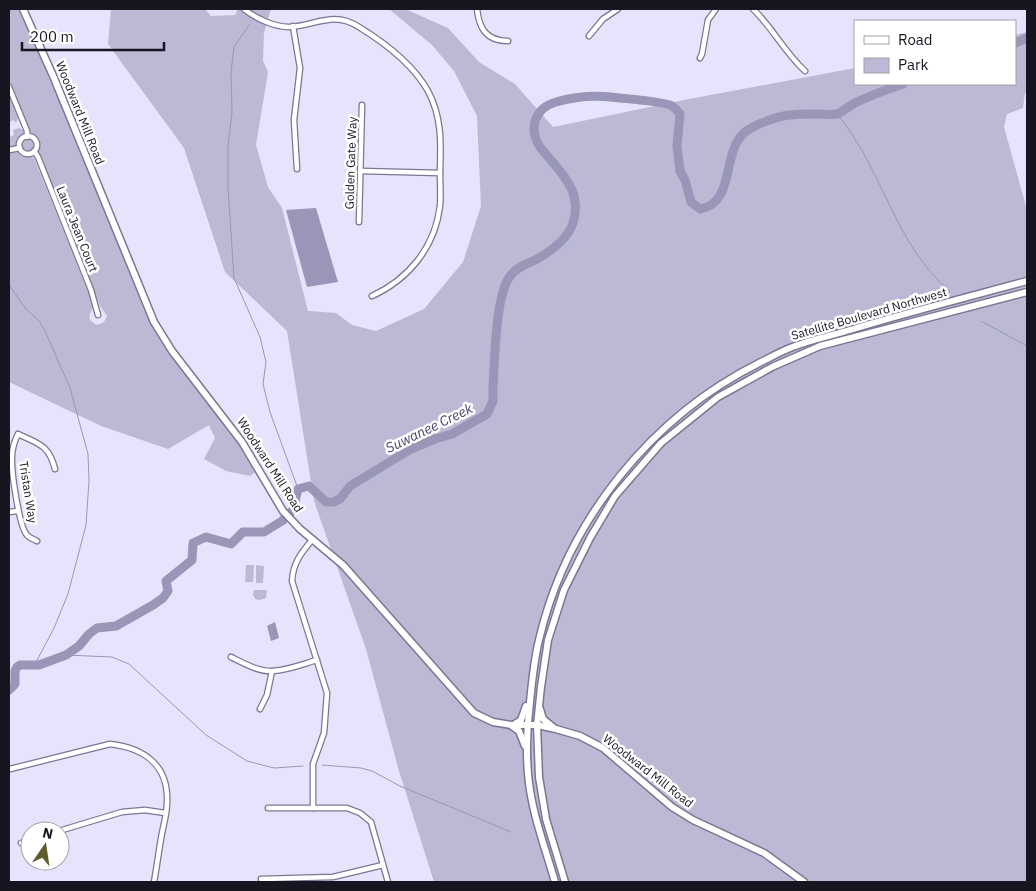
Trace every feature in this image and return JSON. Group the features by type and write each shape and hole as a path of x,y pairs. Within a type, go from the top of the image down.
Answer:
{"main road":[{"name":"Woodward Mill Road","path":"23,9 54,78 154,322 172,351 242,442 283,511 312,540 343,565 474,713 493,722 511,725 537,725 580,736 603,748 672,807 693,820 764,853 804,882"},
{"name":"Satellite Boulevard Northwest","path":"556,882 536,817 528,774 528,725 532,678 539,640 556,586 578,538 607,491 645,446 689,406 737,374 790,348 886,319 1027,281"},
{"name":"Satellite Boulevard Northwest","path":"565,882 546,819 538,752 537,725 548,640 564,590 590,538 615,496 661,443 718,397 772,367 820,346 1027,292"},
{"path":"528,755 524,739 519,731 511,725 520,721 524,714 532,678"},
{"path":"540,705 543,719 556,729"},
{"path":"538,752 544,731 556,729"}],"street":[{"path":"244,9 256,17 279,25 292,26 328,19 348,22 360,27 410,66 425,85 437,112 441,140 438,214 435,229 425,251 416,264 399,280 372,296"},
{"path":"477,9 480,24 485,32 496,40 508,41"},
{"path":"590,36 603,19 618,9"},
{"path":"700,58 708,20 716,9"},
{"path":"753,9 771,29 789,56 805,71"},
{"path":"292,26 300,68 294,124 297,169"},
{"name":"Laura Jean Court","path":"9,87 27,130 27,136 33,138 36,142 34,151 39,159 89,285 98,315"},
{"name":"Golden Gate Way","path":"359,222 362,105"},
{"path":"27,136 20,141 20,148 26,154 34,151"},
{"path":"9,150 20,148"},
{"path":"360,171 440,173"},
{"name":"Tristan Way","path":"37,541 26,535 18,510 12,459 13,443 18,434 39,444 52,455 55,469"},
{"path":"9,512 18,510"},
{"path":"312,540 297,559 292,570 292,581 327,693 324,733 313,764 313,808"},
{"path":"231,657 251,666 272,671 316,660"},
{"path":"260,709 267,695 272,671"},
{"path":"10,769 110,744 126,746 144,753 157,766 166,782 166,814 154,882"},
{"path":"268,808 347,808 360,812 371,822 388,882"},
{"path":"70,828 122,812 145,810 166,814"},
{"path":"261,878 333,877 383,865"}],"green space":[{"path":"9,9 20,9 63,104 149,317 227,425 257,471 250,476 226,471 204,459 215,438 209,425 168,449 101,426 9,382 9,153 18,152 34,158 93,304 90,320 98,325 107,316 100,306 38,151 38,141 30,131 9,81"},
{"path":"111,9 205,9 211,16 235,15 238,9 271,9 264,33 263,61 268,72 256,145 268,187 282,208 308,311 336,313 352,325 376,331 424,309 463,262 481,206 477,116 454,71 432,45 389,9 405,9 448,28 479,62 515,84 553,127 854,68 854,85 1016,85 1016,35 1027,32 1027,93 1025,93 1023,108 1007,114 1004,127 1027,210 1027,882 434,882 399,771 366,649 314,501 287,331 225,272 184,148 108,44"},
{"path":"9,95 18,118 16,123 14,120 9,122"},
{"path":"19,128 23,130 24,134 16,146 9,147 9,137 14,135 13,130"},
{"path":"28,138 33,140 35,145 33,150 28,152 23,150 21,145 23,140"},
{"path":"246,565 254,565 253,582 245,582"},
{"path":"256,565 264,566 263,583 256,583"},
{"path":"254,590 267,590 266,598 255,599 253,595"}],"shaded area":[{"path":"316,208 338,282 307,287 286,210"},
{"path":"275,622 279,638 271,641 267,626"}],"waterway":[{"path":"250,24 234,47 231,72 232,112 228,147 228,187 234,278 260,337 266,362 263,384 270,412 298,489"},
{"name":"Suwanee Creek","path":"1016,43 1027,38"},
{"name":"Suwanee Creek","path":"9,690 15,684 15,671 20,665 39,665 66,655 79,646 97,628 116,626 163,598 168,591 166,581 192,560 193,543 206,537 231,544 243,532 264,532 282,521 293,510 298,489 309,486 326,502 340,499 350,486 411,449 452,434 487,414 493,401 497,328 506,284 517,269 542,256 558,244 571,229 575,214 572,190 536,140 534,126 543,109 556,102 571,98 596,96 648,101 672,106 680,114 677,146 680,171 685,180 691,202 700,209 711,205 719,197 724,187 733,152 738,141 749,129 775,118 788,115 837,114 854,103 900,85"},
{"path":"837,114 853,135 915,252 950,291"},
{"path":"9,285 45,331 70,388 88,454 89,481 86,525 68,594 54,628 34,666"},
{"path":"981,321 1027,346"},
{"path":"66,655 112,657 129,664 206,735 247,761 274,768 303,766"},
{"path":"322,765 361,768 372,771 400,786 511,832"}]}
